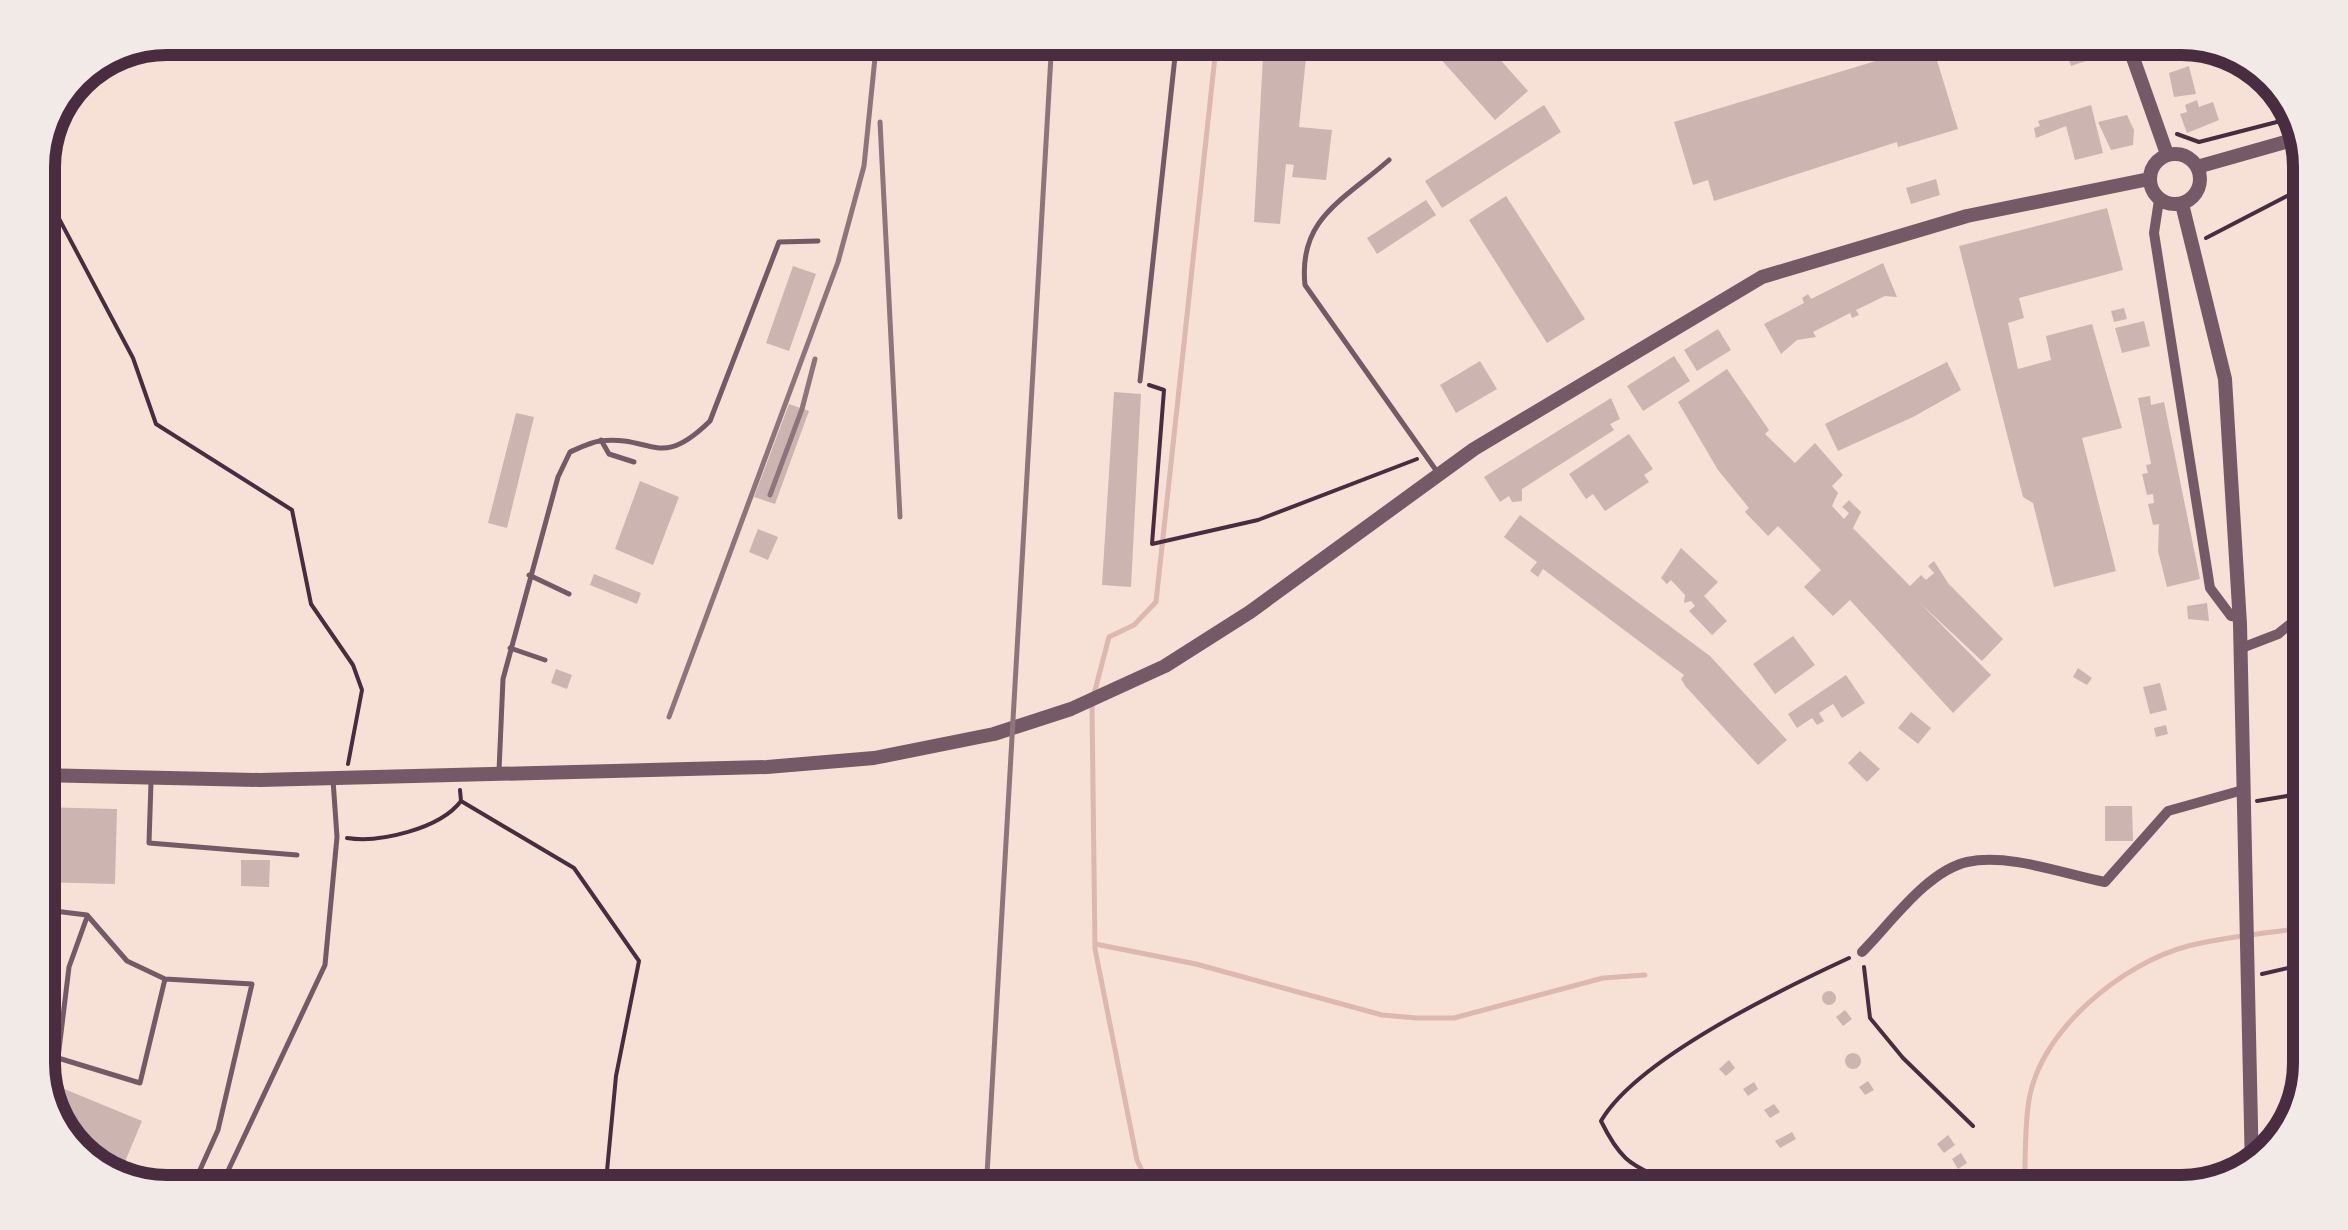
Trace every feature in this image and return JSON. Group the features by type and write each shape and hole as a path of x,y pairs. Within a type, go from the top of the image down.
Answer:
{"street":[{"path":"2132,55 2168,154"},
{"path":"2197,167 2290,141"},
{"path":"2182,204 2198,189 2197,167 2184,156 2168,154 2154,164 2149,179 2160,200 2154,233 2210,588 2231,616 2239,617"},
{"path":"55,776 340,779 800,765 916,752 1044,719 1165,666 1250,612 1438,473 1522,418 1762,277 1967,216 2149,179"},
{"path":"2160,200 2182,204"},
{"path":"2182,204 2225,379 2239,617 2252,1150"},
{"path":"2239,649 2278,634 2293,622"},
{"path":"1862,952 1936,878 1965,862 1995,860 2104,882 2168,812 2244,796"}],"lane":[{"path":"1140,382 1175,55"},
{"path":"1389,160 1312,227 1303,262 1305,285 1438,473"},
{"path":"499,774 502,679 558,478 570,452 600,440 666,450 693,438 710,420 778,242 818,241"},
{"path":"600,440 609,454 634,462"},
{"path":"529,575 570,594"},
{"path":"510,648 545,660"},
{"path":"150,779 150,843 297,855"},
{"path":"226,1175 325,964 340,779"},
{"path":"55,911 87,915 127,961 165,979 252,984 218,1130 198,1175"},
{"path":"87,915 69,967 58,1058 140,1083 165,979"}],"path":[{"path":"2174,129 2186,140 2199,142 2282,120"},
{"path":"2192,242 2293,191"},
{"path":"55,210 133,358 156,424 292,510 310,604 353,665 362,690 340,779"},
{"path":"1140,382 1164,390 1152,544 1258,520 1426,455"},
{"path":"337,837 364,841 422,826 455,809 461,801 458,776"},
{"path":"2244,796 2287,796 2293,791"},
{"path":"461,801 574,868 639,961 616,1076 607,1175"},
{"path":"1656,1175 1632,1167 1613,1144 1602,1121 1614,1099 1692,1042 1794,983 1862,952 1870,1018 1903,1058 1972,1126"},
{"path":"2248,972 2293,966"}],"building":[{"path":"1263,55 1306,55 1299,127 1332,130 1326,180 1292,177 1294,165 1286,164 1280,224 1254,222"},
{"path":"1437,55 1496,55 1528,91 1495,120"},
{"path":"1896,55 1935,55 1958,129 1898,147 1897,142 1714,201 1708,180 1693,185 1674,122"},
{"path":"2067,55 2101,56 2071,66"},
{"path":"2189,66 2196,94 2174,97 2169,73"},
{"path":"2197,100 2199,107 2213,102 2219,120 2187,133 2180,114 2187,112 2185,105"},
{"path":"1544,105 1561,132 1442,208 1425,181"},
{"path":"2091,105 2103,153 2075,160 2066,126 2036,138 2034,128 2040,126 2038,121"},
{"path":"2127,115 2134,130 2133,145 2111,150 2098,122"},
{"path":"1936,179 1940,195 1911,204 1906,188"},
{"path":"1506,196 1585,319 1547,343 1469,220"},
{"path":"1426,200 1436,215 1377,254 1367,238"},
{"path":"2107,208 2123,270 2019,298 2024,318 2008,323 2018,369 2051,360 2046,336 2092,324 2122,428 2082,438 2116,571 2054,587 2033,503 2023,497 1959,246"},
{"path":"1883,263 1897,297 1885,296 1856,310 1859,315 1852,318 1850,313 1813,332 1816,337 1797,340 1781,354 1764,324 1804,303 1802,298 1808,294 1811,299"},
{"path":"793,266 816,274 789,351 766,343"},
{"path":"2124,308 2127,319 2114,322 2111,311"},
{"path":"2144,321 2150,346 2122,353 2115,328"},
{"path":"1718,329 1731,350 1697,371 1684,350"},
{"path":"1674,356 1690,381 1643,411 1627,386"},
{"path":"1480,361 1497,389 1456,413 1440,385"},
{"path":"1947,362 1961,390 1838,451 1825,424"},
{"path":"1727,369 1769,430 1765,434 1795,463 1815,443 1843,475 1832,486 1838,493 1832,506 1844,519 1849,513 1842,507 1849,500 1861,512 1853,528 1910,586 1921,575 1926,580 1934,573 1928,566 1934,561 1948,583 2003,639 1982,661 1920,603 1991,675 1953,713 1850,600 1833,616 1804,587 1821,570 1778,526 1768,536 1745,512 1749,508 1718,470 1678,402"},
{"path":"1114,392 1141,394 1131,587 1102,585"},
{"path":"2150,396 2151,405 2164,402 2200,579 2167,587 2158,551 2159,524 2153,525 2148,504 2154,503 2153,494 2147,495 2142,474 2148,473 2146,465 2151,464 2138,398"},
{"path":"1611,398 1620,419 1610,424 1614,430 1522,489 1522,501 1512,502 1509,496 1500,502 1484,477"},
{"path":"789,404 809,411 775,504 754,497"},
{"path":"516,413 534,417 507,528 488,523"},
{"path":"1629,434 1653,469 1644,475 1649,482 1605,511 1593,494 1586,499 1569,474"},
{"path":"640,481 679,497 653,565 615,549"},
{"path":"1520,515 1710,656 1787,740 1758,765 1686,687 1681,679 1684,675 1543,569 1538,577 1530,571 1537,562 1504,537"},
{"path":"758,529 778,537 768,560 749,552"},
{"path":"1681,548 1718,582 1704,596 1727,621 1712,635 1689,611 1695,606 1691,601 1684,603 1685,595 1671,580 1667,584 1661,578"},
{"path":"594,574 641,593 637,604 590,585"},
{"path":"2207,603 2209,621 2188,619 2187,606"},
{"path":"1793,636 1815,665 1775,694 1753,664"},
{"path":"2078,668 2092,678 2087,685 2073,677"},
{"path":"556,669 572,675 567,689 551,683"},
{"path":"1846,675 1865,703 1842,718 1833,704 1819,713 1824,721 1817,725 1812,718 1797,728 1788,714"},
{"path":"2160,683 2167,710 2150,714 2143,687"},
{"path":"1911,712 1931,728 1918,744 1898,728"},
{"path":"2166,725 2168,734 2156,737 2154,728"},
{"path":"1860,751 1880,769 1867,782 1848,763"},
{"path":"2105,806 2132,806 2133,841 2105,841"},
{"path":"55,807 117,809 115,884 55,882"},
{"path":"241,860 270,860 269,887 241,886"},
{"path":"1829,991 1836,998 1829,1005 1822,998"},
{"path":"1845,1010 1852,1019 1843,1026 1836,1017"},
{"path":"1853,1053 1861,1061 1853,1069 1845,1061"},
{"path":"1729,1060 1735,1068 1726,1076 1719,1069"},
{"path":"1868,1081 1874,1090 1865,1095 1859,1087"},
{"path":"1754,1082 1758,1089 1748,1096 1743,1089"},
{"path":"57,1086 142,1121 124,1164 144,1172 117,1163 93,1147 74,1125"},
{"path":"1774,1104 1780,1112 1770,1118 1764,1110"},
{"path":"1792,1132 1796,1139 1780,1148 1775,1141"},
{"path":"1948,1135 1955,1145 1944,1153 1937,1144"},
{"path":"1961,1153 1967,1163 1958,1169 1952,1159"}],"waterway":[{"path":"1094,694 1109,637 1134,625 1156,602 1215,55"},
{"path":"1092,705 1095,949 1137,1160 1144,1175"},
{"path":"2025,1175 2027,1111 2036,1074 2049,1049 2088,1003 2137,967 2188,946 2293,929"},
{"path":"1095,944 1196,964 1382,1015 1417,1018 1454,1018 1603,978 1645,975"}],"railway":[{"path":"669,717 838,262 864,166 875,55"},
{"path":"987,1175 1051,55"},
{"path":"880,122 900,517"},
{"path":"770,495 802,409 815,359"}]}
